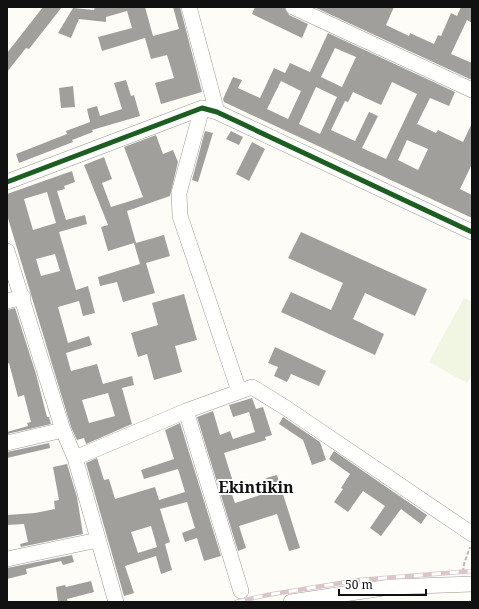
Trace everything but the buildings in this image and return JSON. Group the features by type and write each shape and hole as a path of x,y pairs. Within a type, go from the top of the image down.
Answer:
{"street":[{"path":"189,7 217,112"},
{"path":"293,7 472,90"},
{"path":"202,108 179,193 180,216 239,391"},
{"path":"7,182 202,108 217,112 472,232"},
{"path":"7,250 23,297 63,430 75,458 116,602"},
{"path":"7,301 23,297"},
{"path":"75,458 186,411 252,387 286,408 471,541"},
{"path":"186,411 241,591"},
{"path":"7,443 63,430"},
{"path":"7,560 98,540"},
{"path":"291,602 390,587 468,584"}],"path":[{"path":"468,584 464,564 471,541"}],"green space":[{"path":"464,298 472,302 472,375 467,383 429,362"}],"railway":[{"path":"236,602 267,595 359,580 472,571"}],"cycle path":[{"path":"7,182 202,108 217,112 472,232"}],"district":[{"name":"Ekintikin","path":"256,487"}]}
